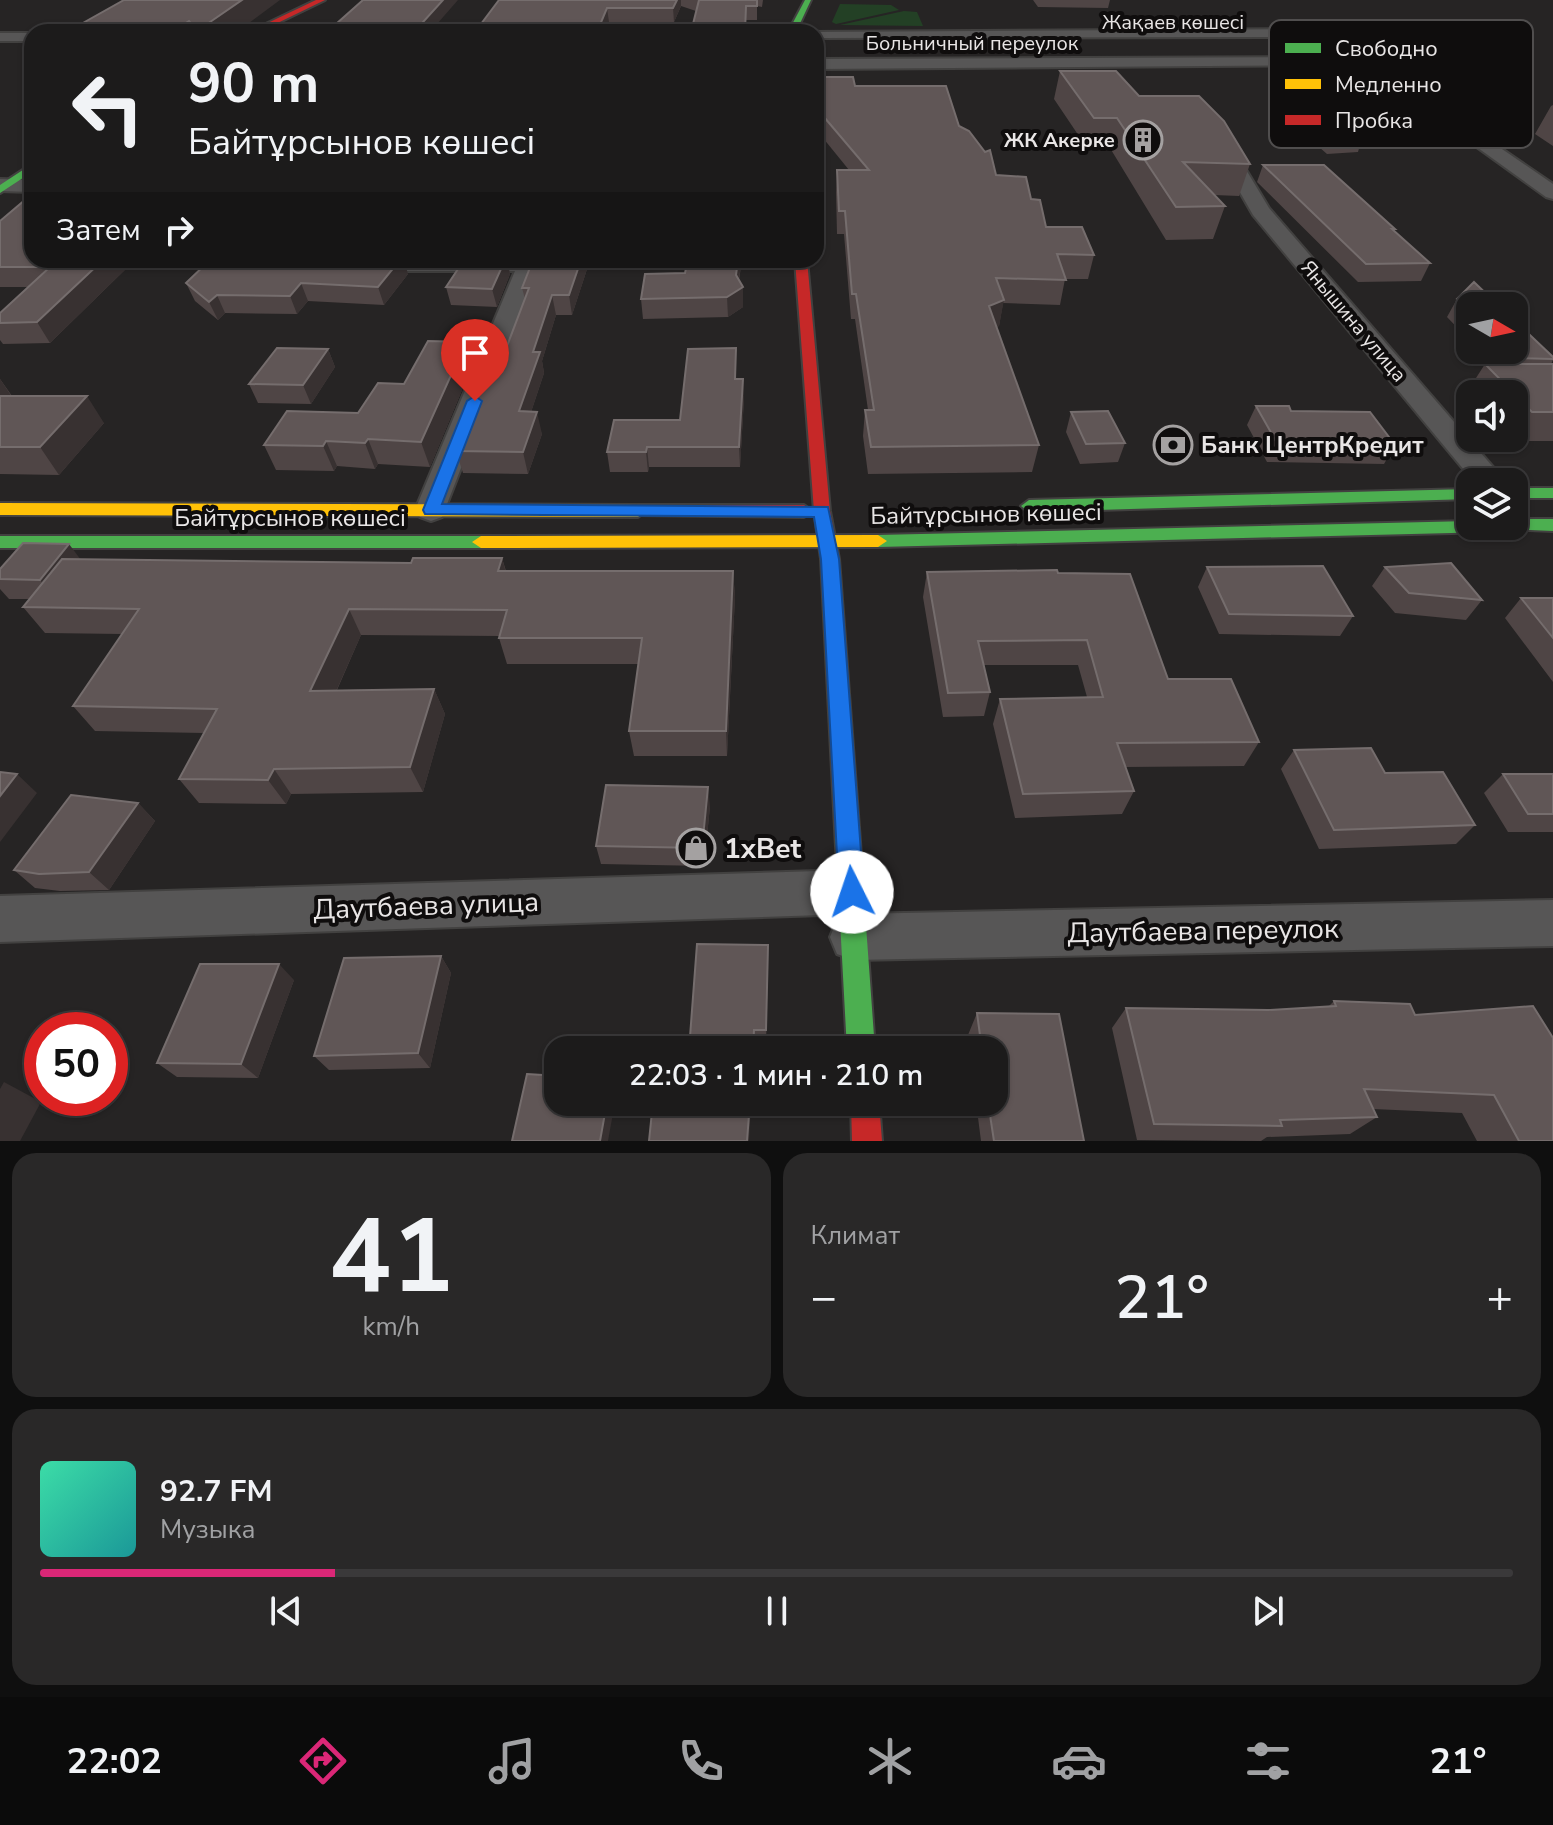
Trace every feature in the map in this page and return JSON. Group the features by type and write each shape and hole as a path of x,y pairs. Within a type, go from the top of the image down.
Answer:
{"main road":[{"path":"270,24 322,0"},
{"path":"796,24 808,0"},
{"path":"2,187 24,172"},
{"path":"802,268 822,511 828,542 860,1036"},
{"path":"1528,493 1553,493"},
{"name":"Байтұрсынов көшесі","path":"1006,507 1456,494"},
{"name":"Байтұрсынов көшесі","path":"0,509 847,511"},
{"name":"Байтұрсынов көшесі","path":"0,542 828,542 1456,527"},
{"path":"866,1116 867,1141"}],"street":[{"name":"Жақаев көшесі","path":"824,34 1269,33"},
{"path":"0,37 24,37"},
{"name":"Жақаев көшесі","path":"824,42 1269,42"},
{"path":"1115,42 1136,63"},
{"path":"0,45 24,45"},
{"name":"Больничный переулок","path":"824,64 1269,62"},
{"path":"1490,148 1553,193"},
{"name":"Янышина улица","path":"1226,152 1260,211 1479,468"},
{"path":"2,187 24,186"},
{"path":"431,510 528,268"},
{"name":"Даутбаева улица","path":"0,919 853,914"},
{"name":"Даутбаева переулок","path":"853,914 1553,923"}],"green space":[{"path":"840,4 891,5 899,10 836,24 832,22"},
{"path":"904,11 917,12 923,26 840,25"}],"building":[{"path":"124,0 242,0 207,24 191,24 189,21 184,24 81,24"},
{"path":"363,0 443,0 421,24 336,24"},
{"path":"499,0 677,0 673,8 607,8 600,24 481,24"},
{"path":"699,0 757,0 757,6 746,6 745,24 693,24"},
{"path":"1060,71 1116,71 1139,96 1199,96 1224,121 1250,164 1183,162 1225,206 1176,207 1117,118 1094,118"},
{"path":"824,77 853,77 855,86 946,86 959,126 969,131 985,152 990,150 996,175 1026,177 1031,199 1040,200 1046,227 1082,227 1094,255 1057,254 1066,280 996,278 1004,300 989,306 1039,445 871,447 865,410 874,410 856,294 852,294 845,211 839,211 837,170 869,170 824,117"},
{"path":"1263,165 1324,165 1430,263 1366,264"},
{"path":"24,201 24,267 0,267 0,221"},
{"path":"49,268 94,268 37,322 0,323 0,313"},
{"path":"202,268 393,268 378,287 301,283 290,296 217,295 209,302 186,283"},
{"path":"459,268 501,268 492,289 446,287"},
{"path":"530,268 578,268 569,295 552,295 533,352 540,352 519,411 537,412 523,452 456,451 499,345 507,346 529,288 522,288"},
{"path":"686,268 737,268 736,275 743,287 727,297 641,299 645,274 685,273"},
{"path":"1474,282 1484,292 1464,292"},
{"path":"1528,333 1553,357 1528,358"},
{"path":"428,341 466,342 421,442 368,439 365,443 326,441 323,446 264,445 287,411 358,413 378,383 404,384"},
{"path":"277,348 328,349 303,385 249,384"},
{"path":"736,348 735,379 743,379 739,447 647,447 646,452 607,452 614,420 680,420 688,349"},
{"path":"1485,364 1553,364 1553,412 1532,412 1528,408 1528,380 1501,380"},
{"path":"0,396 87,396 40,447 0,447"},
{"path":"1256,406 1289,406 1291,411 1370,412 1395,445 1277,443"},
{"path":"1108,411 1125,443 1086,444 1071,412"},
{"path":"23,543 69,544 40,580 0,579 0,569"},
{"path":"413,558 502,558 498,571 733,571 726,731 629,731 642,638 499,638 507,610 349,609 310,691 434,689 410,767 274,769 268,780 179,779 217,709 73,706 139,609 23,607 62,559 411,563"},
{"path":"1451,563 1482,600 1409,593 1385,567"},
{"path":"1323,566 1353,616 1229,614 1207,567"},
{"path":"1057,570 1058,573 1130,574 1168,679 1231,679 1259,742 1117,743 1134,791 1023,794 1000,699 1103,697 1087,640 978,641 990,692 948,693 927,572"},
{"path":"1521,598 1553,598 1553,638"},
{"path":"1371,748 1385,773 1443,772 1475,825 1334,830 1294,750"},
{"path":"0,772 17,774 0,796"},
{"path":"1503,774 1553,774 1553,814 1528,814"},
{"path":"606,785 708,787 702,848 596,846"},
{"path":"71,795 138,803 89,872 39,874 14,870"},
{"path":"697,944 768,945 766,1030 754,1030 754,1036 690,1036"},
{"path":"441,956 418,1053 314,1056 344,958"},
{"path":"200,964 279,964 241,1064 157,1063"},
{"path":"1334,1001 1410,1004 1415,1015 1533,1006 1553,1038 1553,1141 1519,1141 1494,1095 1364,1089 1377,1117 1280,1120 1282,1126 1154,1124 1126,1008 1268,1010 1336,1006"},
{"path":"977,1013 1059,1014 1084,1141 994,1141 990,1116 1008,1116 1008,1036 980,1036"},
{"path":"527,1074 544,1075 544,1116 604,1116 600,1141 512,1141"},
{"path":"652,1116 749,1116 747,1141 649,1141"}],"traffic: fast":[{"path":"796,24 808,0"},
{"path":"0,190 24,173"},
{"path":"1528,493 1553,493"},
{"path":"1029,506 1456,494"},
{"path":"1528,525 1553,525"},
{"path":"878,541 1456,527"},
{"path":"0,542 481,542"},
{"path":"847,828 860,1036"}],"traffic: slow":[{"path":"0,509 638,511"},
{"path":"481,542 878,541"}],"traffic: jam":[{"path":"270,24 322,0"},
{"path":"802,268 822,511 830,559 847,828"},
{"path":"638,511 804,511"},
{"path":"866,1116 867,1141"}],"place":[{"name":"ЖК Акерке","path":"1143,140"},
{"name":"Банк ЦентрКредит","path":"1173,445"},
{"name":"1xBet","path":"696,848"}],"route":[{"path":"475,401 431,510 822,511 830,559 852,892"}]}
